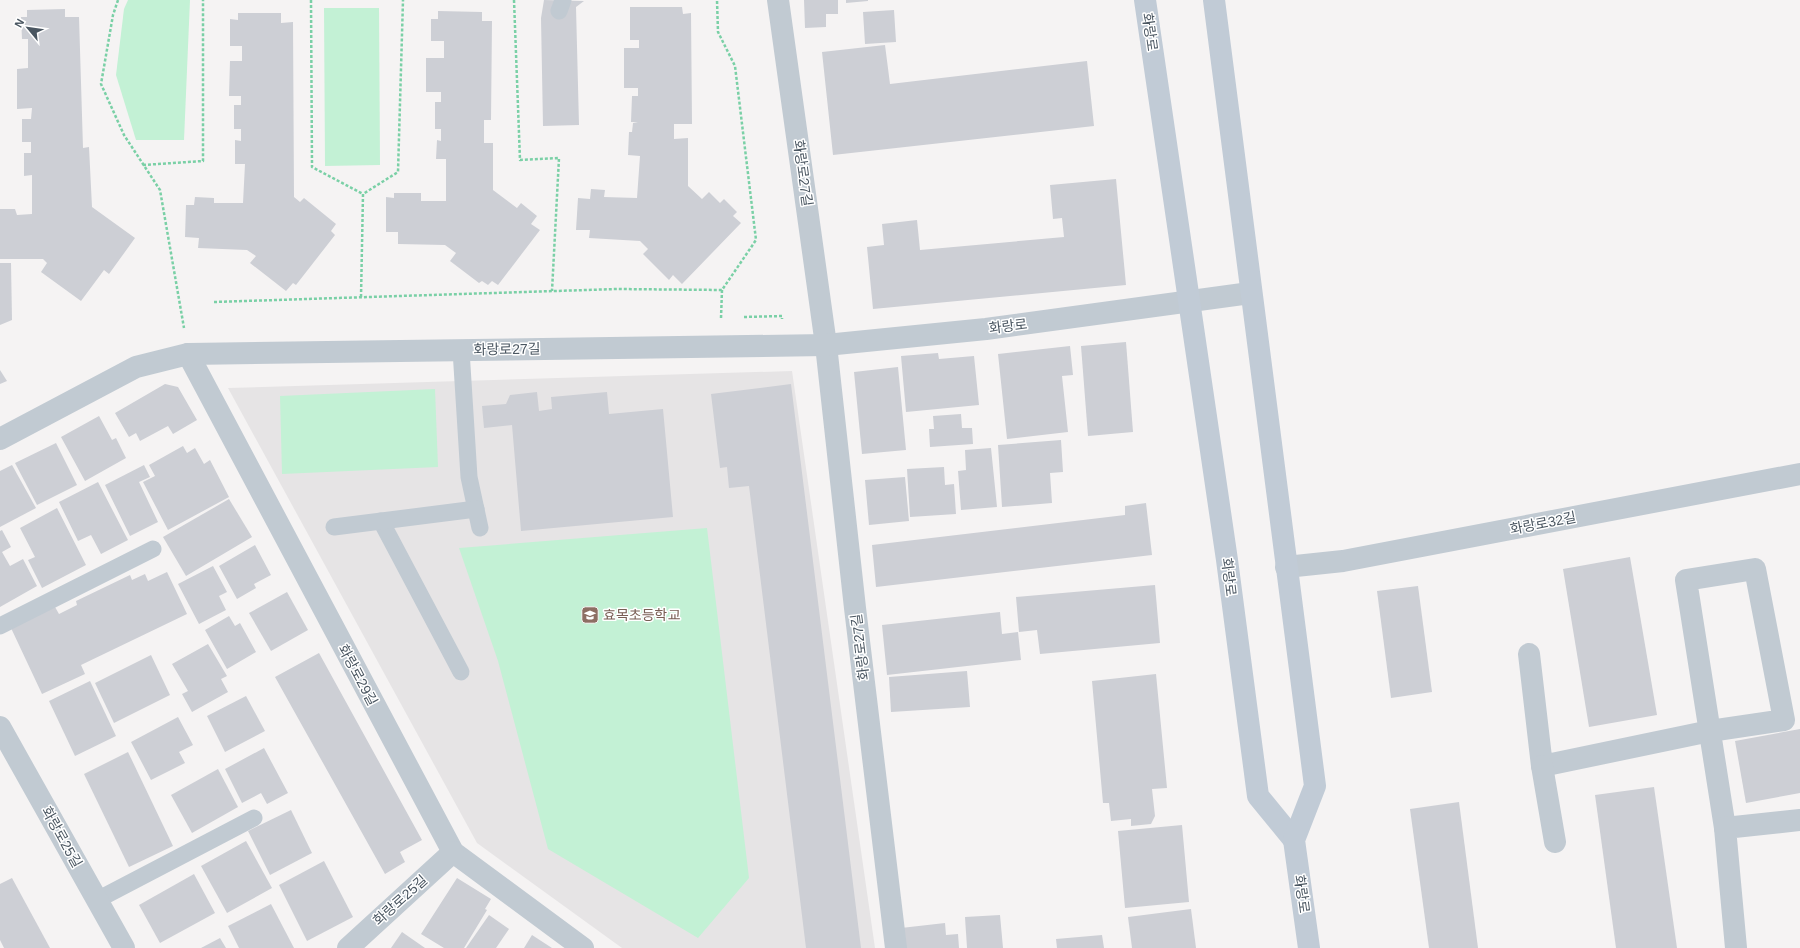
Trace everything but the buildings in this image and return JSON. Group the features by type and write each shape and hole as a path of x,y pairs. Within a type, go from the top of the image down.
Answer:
{"main road":[{"name":"화랑로","path":"1146,0 1227,560 1258,796 1294,840"},
{"name":"화랑로","path":"1214,0 1250,293 1315,786 1294,840 1309,948"}],"street":[{"name":"화랑로27길","path":"778,0 826,346 855,608 896,948"},
{"name":"화랑로","path":"826,346 986,329 1250,293"},
{"name":"화랑로27길","path":"0,439 136,367 188,354 826,346"},
{"name":"화랑로29길","path":"188,354 453,852 583,948"},
{"name":"화랑로32길","path":"1286,567 1343,560 1800,474"},
{"path":"1542,766 1710,731 1784,720 1755,569 1686,580 1710,731 1725,828 1736,948"},
{"path":"1529,654 1542,766 1555,842"},
{"name":"화랑로25길","path":"0,726 124,948"},
{"path":"1725,828 1800,820"},
{"name":"화랑로25길","path":"348,948 453,852"}],"lane":[{"path":"462,350 469,477 480,528"},
{"path":"334,526 476,509"},
{"path":"381,521 460,672"},
{"path":"0,626 154,549"},
{"path":"97,900 254,818"}],"path":[{"path":"118,0 113,15 101,84 124,135 160,190 188,354"},
{"path":"144,165 203,161 203,0"},
{"path":"311,0 312,167 363,194"},
{"path":"363,194 398,172 402,0"},
{"path":"514,0 520,160 560,158 552,291"},
{"path":"214,302 552,291 722,290 756,240 734,66 718,32 717,0"},
{"path":"361,297 363,194"}],"shaded area":[{"name":"효목초등학교","path":"792,371 875,948 622,948 477,843 228,388"}],"green space":[{"path":"128,0 190,0 184,140 136,140 116,75 124,9"},
{"path":"324,8 379,8 380,165 325,166"},
{"path":"435,389 438,467 282,474 280,396"},
{"path":"707,528 749,878 698,938 548,849 498,661 459,548"}],"place":[{"name":"효목초등학교","path":"590,615"}]}
